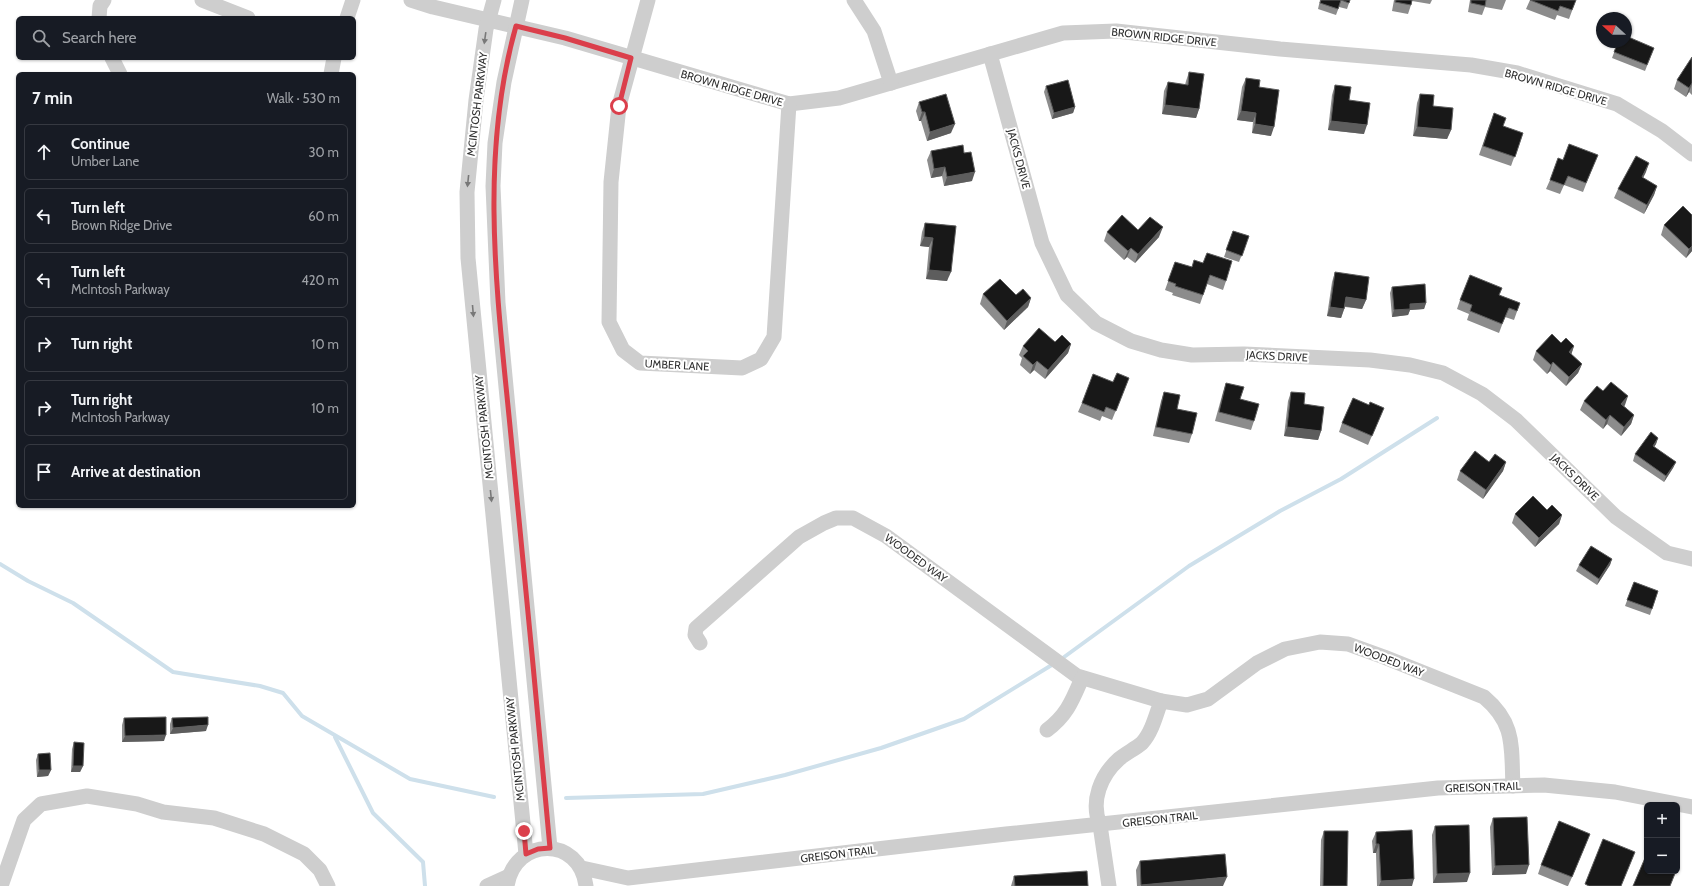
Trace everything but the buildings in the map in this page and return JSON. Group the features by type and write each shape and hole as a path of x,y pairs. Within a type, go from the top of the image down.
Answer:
{"street":[{"path":"99,16 100,6 104,0"},
{"path":"202,0 243,16"},
{"path":"348,16 353,0"},
{"name":"BROWN RIDGE DRIVE","path":"411,0 565,38 789,104 839,98 1063,33 1116,31 1288,50 1471,65 1517,73 1616,104 1662,130 1692,154"},
{"name":"MCINTOSH PARKWAY","path":"494,0 488,20 476,100 467,192 468,258 526,854"},
{"name":"MCINTOSH PARKWAY","path":"522,0 504,82 495,143 494,194 498,303 550,848"},
{"name":"UMBER LANE","path":"648,0 619,106 611,182 609,322 623,350 640,363 742,368 761,359 774,337 789,104"},
{"path":"854,0 874,31 891,83"},
{"name":"JACKS DRIVE","path":"990,54 1042,243 1067,295 1096,322 1131,341 1161,350 1192,355 1244,354 1370,360 1410,365 1443,373 1482,394 1516,420 1616,517 1667,552 1692,559"},
{"path":"113,60 119,72"},
{"path":"331,72 334,60"},
{"name":"WOODED WAY","path":"700,643 695,635 696,628 799,537 836,518 853,518 886,536 1062,667 1082,678 1161,702 1187,705 1208,699 1256,662 1285,649 1320,642 1348,644 1484,697 1496,707 1507,724 1510,740 1513,786"},
{"path":"1047,730 1063,717 1068,710 1082,678"},
{"path":"1109,886 1100,825 1097,817 1098,794 1103,776 1120,758 1142,742 1152,728 1161,702"},
{"name":"GREISON TRAIL","path":"582,868 628,878 1438,788 1544,785 1615,792 1692,807"},
{"path":"0,886 24,820 41,804 87,796 137,804 163,812 214,818 264,834 304,854 320,870 328,886"},
{"path":"487,886 508,881 512,868 526,854 538,849 550,848 563,851 574,858 582,868 586,886"},
{"name":"GREISON TRAIL","path":"611,886 628,878"}],"waterway":[{"path":"1060,660 1189,566 1280,511 1341,479 1437,418"},
{"path":"0,564 28,581 73,603 173,672 260,686 283,693 302,716 410,779 494,797"},
{"path":"566,798 703,794 785,775 881,748 964,719 1055,663"},
{"path":"335,737 373,813 423,862 425,886"}],"route":[{"path":"524,831 526,854 538,849 550,848 498,303 493,186 495,143 504,82 516,26 565,38 631,58 619,106"}]}
